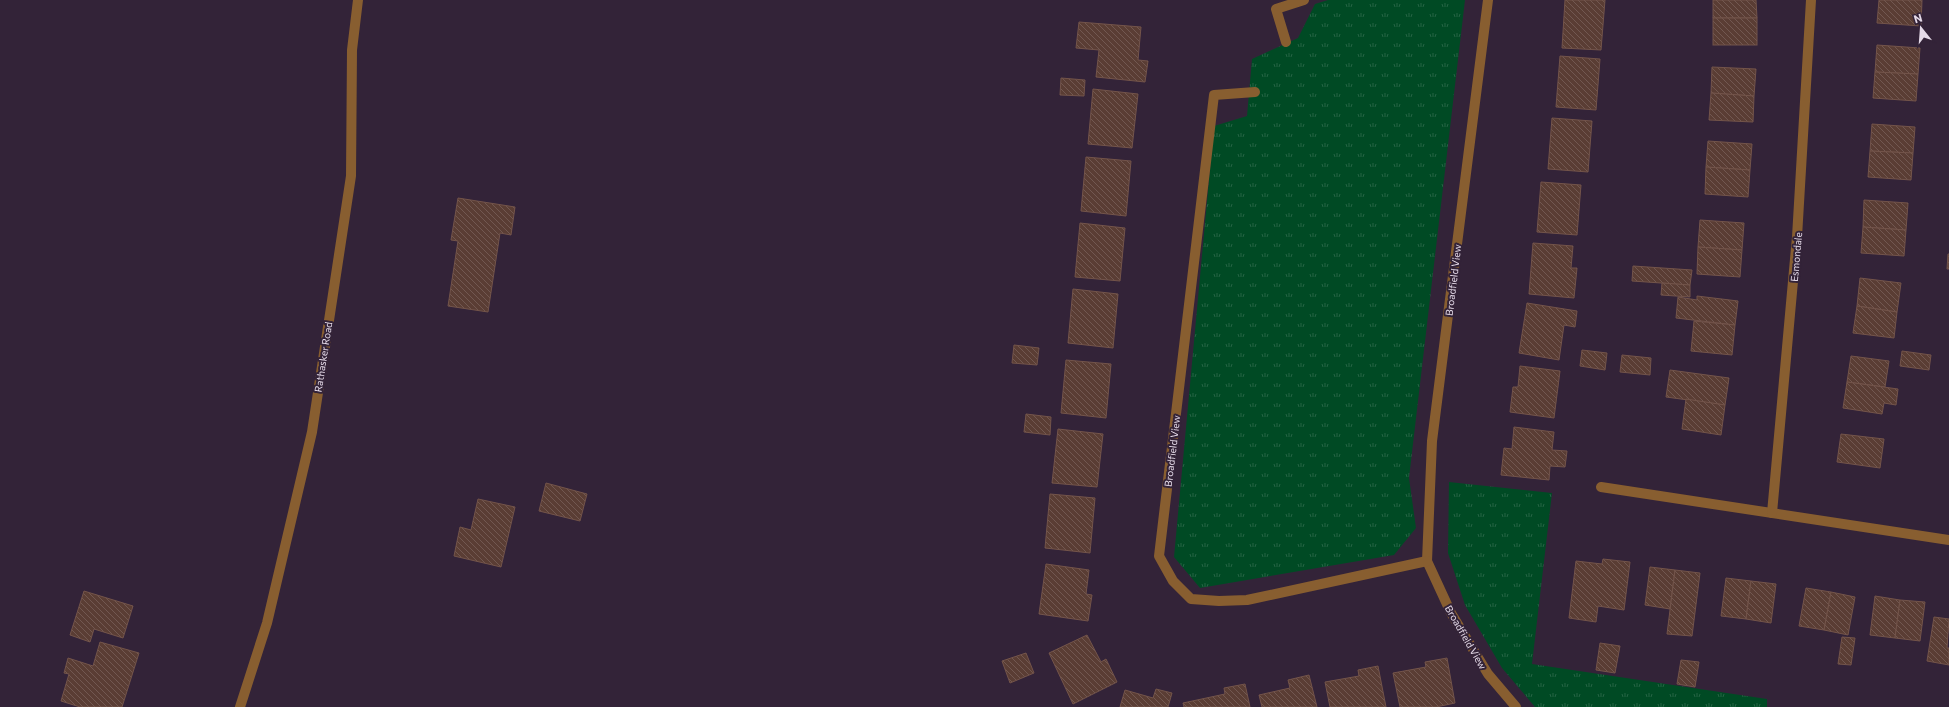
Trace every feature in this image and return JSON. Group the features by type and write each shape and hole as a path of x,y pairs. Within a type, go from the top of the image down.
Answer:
{"street":[{"name":"Rathasker Road","path":"240,707 268,623 312,432 351,176 352,50 358,0"},
{"path":"1286,42 1276,9 1304,0"},
{"name":"Broadfield View","path":"1488,0 1432,441 1426,560 1451,613 1488,674 1516,707"},
{"name":"Esmondale","path":"1772,513 1797,237 1811,0"},
{"name":"Broadfield View","path":"1255,92 1214,95 1159,556 1173,582 1191,599 1219,601 1247,600 1426,560"},
{"path":"1601,487 1949,540"}],"green space":[{"path":"1328,0 1465,0 1409,478 1416,528 1394,555 1200,588 1174,557 1214,126 1247,116 1252,59 1298,38 1315,4"},
{"path":"1449,482 1552,493 1532,664 1767,699 1767,707 1535,707 1502,668 1465,605 1448,553"}],"building":[{"path":"1565,0 1605,0 1601,50 1562,48"},
{"path":"1713,0 1756,0 1757,18 1713,18"},
{"path":"1879,0 1922,0 1921,26 1877,23"},
{"path":"1713,18 1757,18 1757,45 1713,45"},
{"path":"1079,22 1141,27 1138,60 1148,61 1145,82 1096,77 1099,50 1076,48"},
{"path":"1877,45 1920,48 1918,74 1875,72"},
{"path":"1560,56 1600,59 1596,110 1556,107"},
{"path":"1712,67 1756,69 1754,96 1711,93"},
{"path":"1875,72 1918,74 1916,101 1873,98"},
{"path":"1061,78 1085,80 1084,96 1060,95"},
{"path":"1093,89 1138,94 1132,148 1088,144"},
{"path":"1711,93 1754,96 1753,122 1709,120"},
{"path":"1552,118 1592,121 1588,172 1548,169"},
{"path":"1872,124 1915,127 1913,153 1870,151"},
{"path":"1708,141 1752,144 1750,170 1706,167"},
{"path":"1870,151 1913,153 1911,180 1868,177"},
{"path":"1086,157 1131,161 1126,216 1081,211"},
{"path":"1706,167 1750,170 1748,197 1705,194"},
{"path":"1541,182 1581,185 1577,235 1537,232"},
{"path":"458,198 515,207 511,235 500,233 488,312 448,306 458,241 451,240"},
{"path":"1864,200 1908,203 1906,230 1863,227"},
{"path":"1700,220 1744,223 1742,250 1698,247"},
{"path":"1080,223 1125,228 1120,281 1075,277"},
{"path":"1863,227 1906,230 1904,256 1861,253"},
{"path":"1533,243 1573,246 1571,268 1577,268 1574,298 1529,294"},
{"path":"1698,247 1742,250 1740,277 1697,274"},
{"path":"1948,254 1949,269 1947,269"},
{"path":"1633,266 1692,270 1690,285 1632,281"},
{"path":"1860,278 1901,283 1897,312 1857,306"},
{"path":"1662,283 1690,285 1690,297 1661,295"},
{"path":"1073,289 1118,294 1113,348 1068,343"},
{"path":"1697,296 1738,301 1735,325 1676,318 1678,297 1697,300"},
{"path":"1527,303 1577,311 1575,327 1564,325 1559,360 1519,353"},
{"path":"1857,306 1897,312 1894,338 1853,333"},
{"path":"1694,321 1735,325 1732,355 1691,351"},
{"path":"1014,345 1039,348 1037,365 1012,363"},
{"path":"1582,350 1607,353 1605,370 1580,366"},
{"path":"1902,351 1931,355 1929,370 1900,366"},
{"path":"1622,355 1651,358 1650,375 1620,372"},
{"path":"1851,356 1889,361 1885,387 1847,382"},
{"path":"1066,360 1111,364 1106,418 1061,413"},
{"path":"1520,366 1560,371 1554,418 1510,412 1513,387 1518,387"},
{"path":"1670,370 1729,378 1725,405 1666,397"},
{"path":"1847,382 1898,389 1896,405 1884,403 1882,414 1843,408"},
{"path":"1686,399 1725,405 1721,435 1682,429"},
{"path":"1026,414 1051,417 1050,435 1024,432"},
{"path":"1514,427 1554,432 1552,450 1567,451 1565,467 1550,466 1549,480 1501,475 1504,448 1512,449"},
{"path":"1058,429 1103,434 1097,487 1052,483"},
{"path":"1841,434 1884,439 1880,468 1837,462"},
{"path":"546,483 587,494 580,521 539,511"},
{"path":"1050,494 1095,498 1090,553 1045,548"},
{"path":"478,499 515,507 501,567 454,556 460,527 471,530"},
{"path":"1603,559 1630,562 1624,610 1598,606 1596,622 1569,618 1576,561 1602,564"},
{"path":"1046,564 1089,570 1086,594 1092,595 1088,621 1039,614"},
{"path":"1650,567 1675,570 1670,609 1645,605"},
{"path":"1675,570 1700,573 1692,636 1667,634"},
{"path":"1726,578 1751,581 1746,619 1721,616"},
{"path":"1751,581 1776,584 1771,623 1746,619"},
{"path":"1806,588 1831,592 1824,630 1799,626"},
{"path":"84,591 133,606 123,638 94,629 90,642 70,635"},
{"path":"1831,592 1855,597 1848,635 1824,630"},
{"path":"1875,596 1900,600 1895,638 1870,635"},
{"path":"1900,600 1925,602 1920,641 1895,638"},
{"path":"1934,617 1949,619 1947,648 1949,648 1949,665 1927,661"},
{"path":"1087,635 1101,662 1106,659 1117,682 1073,704 1049,653"},
{"path":"1842,637 1855,638 1851,665 1838,664"},
{"path":"100,642 139,653 122,707 80,707 61,701 69,674 64,673 68,658 93,666"},
{"path":"1600,643 1620,646 1615,673 1596,670"},
{"path":"1026,653 1034,673 1010,683 1002,661"},
{"path":"1447,658 1455,703 1436,707 1400,707 1393,673 1426,667 1425,662"},
{"path":"1681,660 1699,662 1695,687 1677,684"},
{"path":"1378,666 1386,707 1330,707 1325,682 1359,676 1358,670"},
{"path":"1309,675 1317,707 1262,707 1259,695 1290,688 1288,680"},
{"path":"1245,684 1250,707 1184,707 1183,703 1225,694 1224,688"},
{"path":"1156,689 1172,693 1168,707 1120,707 1125,690 1153,698"}]}
